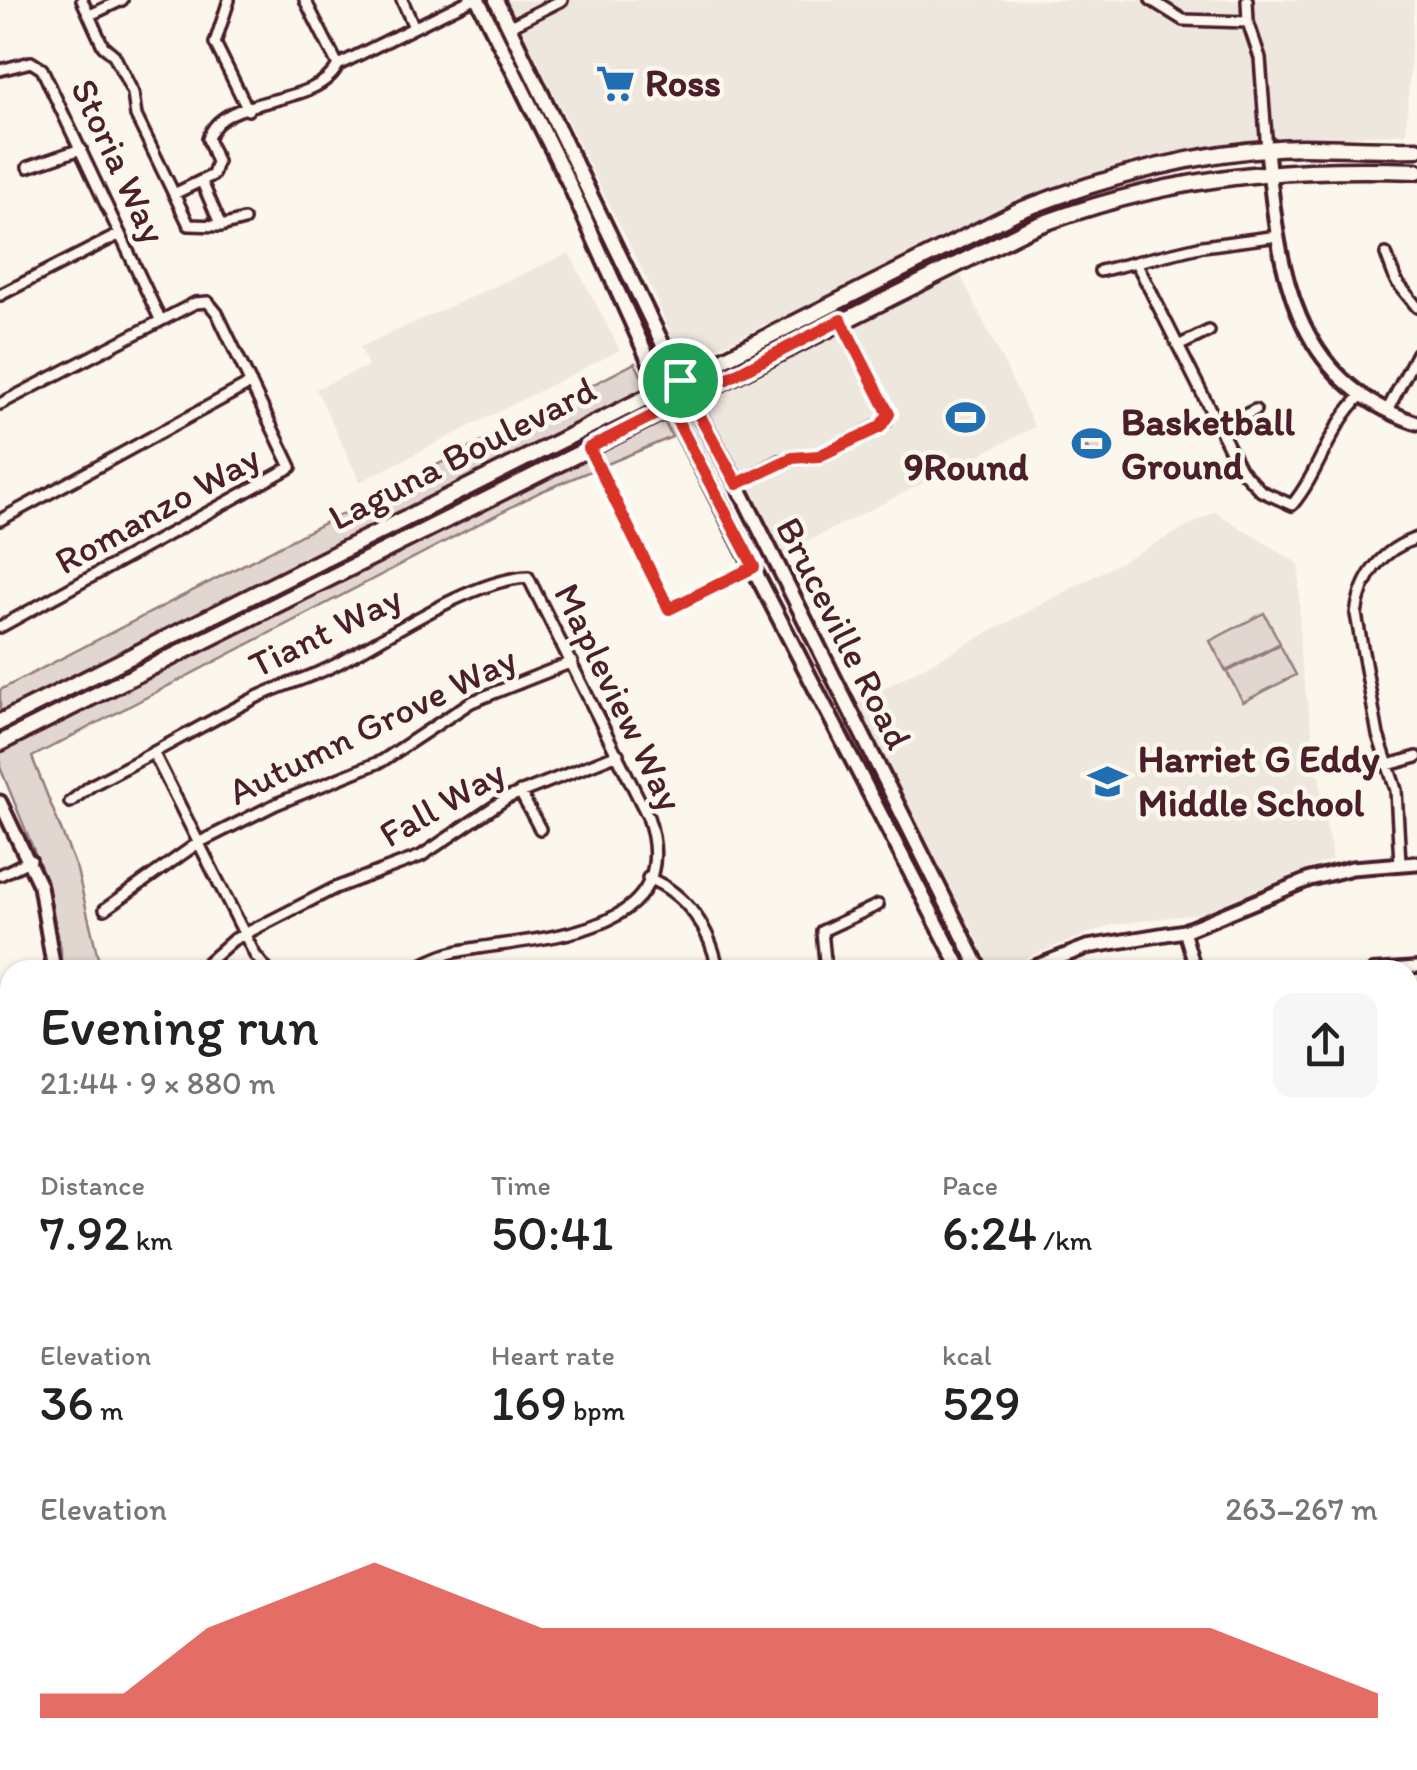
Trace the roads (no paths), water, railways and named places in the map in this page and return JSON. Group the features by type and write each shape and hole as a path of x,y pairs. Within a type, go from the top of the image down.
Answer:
{"main road":[{"name":"Bruceville Road","path":"474,0 568,181 670,407 956,960"},
{"path":"485,0 496,20 510,26"},
{"name":"Bruceville Road","path":"496,0 680,380 737,484 975,960"},
{"name":"Laguna Boulevard","path":"0,722 982,228 1064,193 1179,163 1266,150 1417,149"},
{"name":"Laguna Boulevard","path":"0,743 841,320 1070,212 1175,184 1269,172 1337,167 1417,172"},
{"path":"958,262 964,249 1057,208 1064,193"}],"street":[{"path":"82,0 103,46 114,55 133,94 136,116 189,225 220,226 244,220"},
{"path":"90,15 122,0"},
{"path":"229,0 215,42 248,110"},
{"path":"304,0 338,65"},
{"path":"402,0 414,27"},
{"path":"174,194 202,182 216,167 209,145 213,128 271,98 298,96 326,82 338,65 474,0"},
{"path":"510,26 562,0"},
{"path":"1151,0 1183,20 1248,22"},
{"path":"1247,0 1248,22 1260,58 1266,150 1278,236 1286,284 1301,324 1332,368 1362,396 1386,412 1417,423"},
{"name":"Storia Way","path":"0,70 37,64 160,319"},
{"path":"28,167 81,149"},
{"path":"202,182 220,226"},
{"path":"0,295 120,234"},
{"path":"1100,271 1203,246 1278,236"},
{"path":"1386,254 1396,281 1417,307"},
{"path":"1136,262 1246,478 1262,491 1292,505 1314,476 1336,422 1362,396"},
{"name":"Romanzo Way","path":"0,404 160,319 194,303 208,302 288,460 286,473 0,627"},
{"path":"737,484 792,458 819,456 888,419 841,320"},
{"path":"1178,346 1209,331"},
{"path":"1386,412 1417,353"},
{"path":"0,520 251,383"},
{"path":"1219,428 1255,410"},
{"path":"589,448 669,609 754,567"},
{"path":"1400,863 1397,800 1357,634 1357,604 1368,576 1380,560 1417,538"},
{"name":"Mapleview Way","path":"528,577 652,827 654,848 648,878"},
{"name":"Tiant Way","path":"70,802 92,785 258,696 333,666 396,629 512,578 528,577"},
{"name":"Autumn Grove Way","path":"106,909 198,842 276,804 382,761 471,702 572,662"},
{"path":"154,754 261,960"},
{"name":"Fall Way","path":"208,960 244,934 335,888 421,856 520,792 618,754"},
{"path":"1388,765 1417,756"},
{"path":"520,792 540,828"},
{"path":"0,802 30,860 46,907 53,960"},
{"path":"0,875 30,860"},
{"path":"1054,960 1098,944 1184,931 1310,879 1352,868 1417,863"},
{"path":"436,960 456,952 602,926 627,909 648,878 676,894 697,918 714,960"},
{"path":"825,960 822,931 878,905"},
{"path":"1184,931 1193,960"}],"place":[{"name":"Ross","path":"615,83"},
{"name":"9Round","path":"966,418"},
{"name":"Basketball Ground","path":"1091,444"},
{"name":"Harriet G Eddy Middle School","path":"1108,781"}]}
